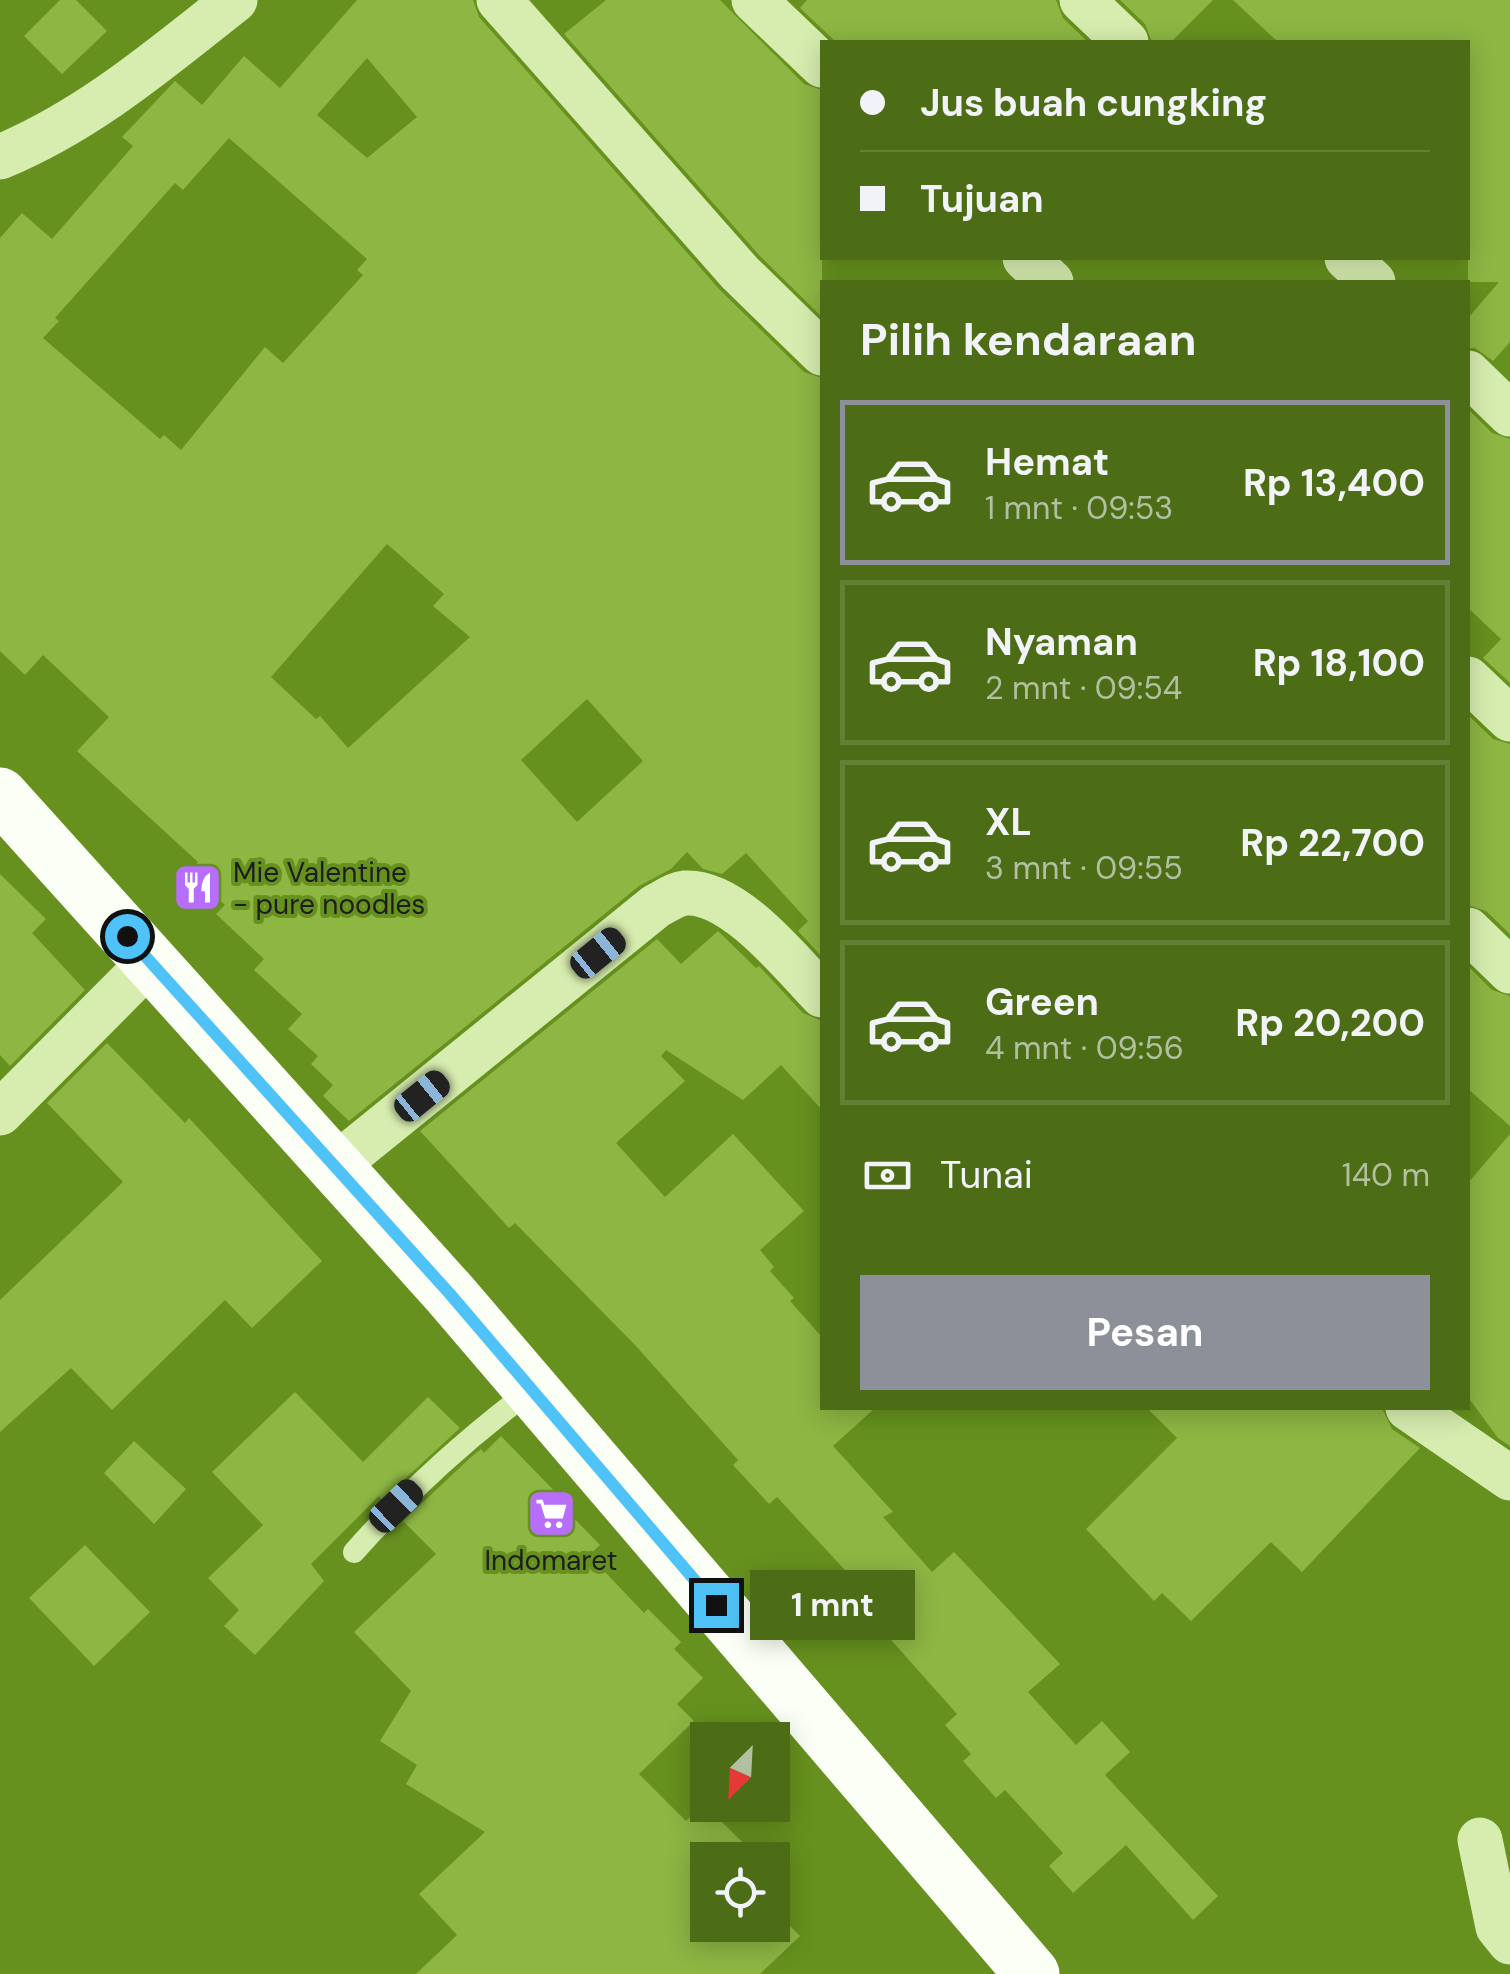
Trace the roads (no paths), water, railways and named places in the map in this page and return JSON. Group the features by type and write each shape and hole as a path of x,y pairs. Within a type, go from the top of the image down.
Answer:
{"main road":[{"path":"0,796 531,1390 1032,1974"}],"street":[{"path":"0,157 44,139 111,98 234,0"},
{"path":"499,0 740,273 820,350"},
{"path":"754,0 820,63"},
{"path":"1082,0 1124,40"},
{"path":"1027,260 1049,280"},
{"path":"1350,260 1372,280"},
{"path":"1470,375 1510,414"},
{"path":"1470,681 1510,719"},
{"path":"334,1166 656,906 677,894 700,894 727,906 758,929 820,992"},
{"path":"1470,932 1510,970"},
{"path":"0,1113 150,962"},
{"path":"1411,1410 1510,1478"},
{"path":"1480,1840 1498,1927 1510,1942"}],"lane":[{"path":"354,1552 464,1440 531,1390"}],"place":[{"name":"Mie Valentine - pure noodles","path":"198,888"},
{"name":"Indomaret","path":"551,1513"}]}
